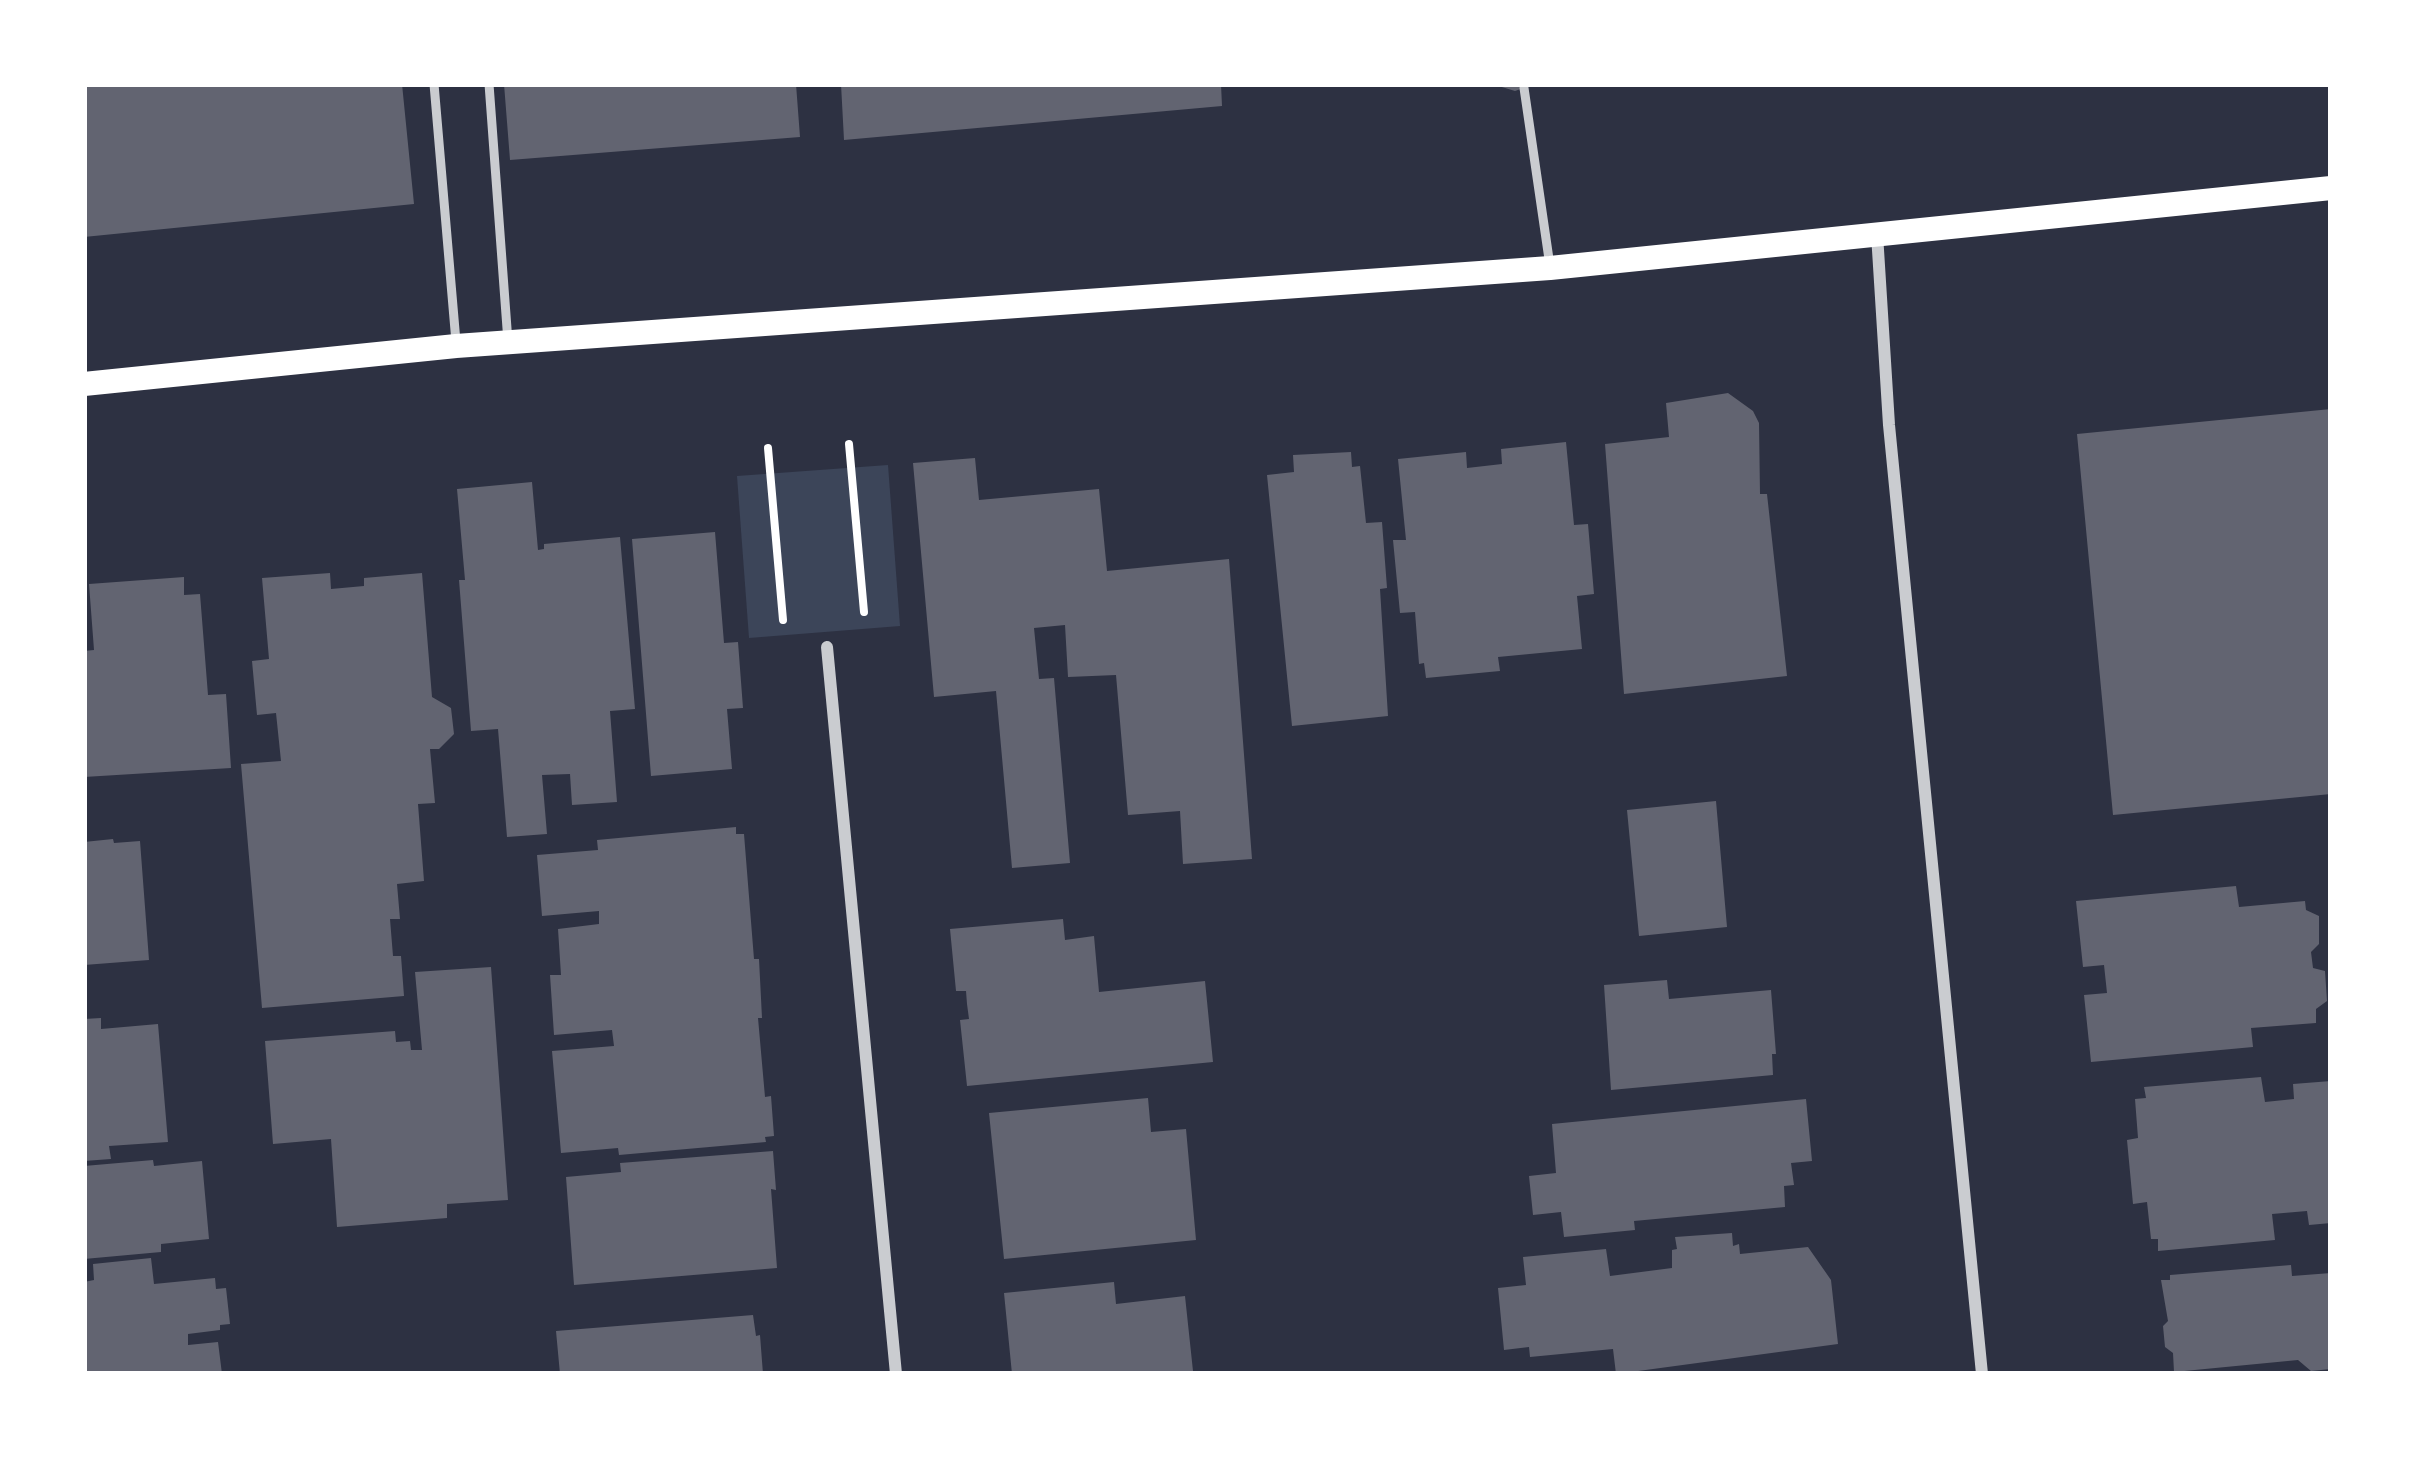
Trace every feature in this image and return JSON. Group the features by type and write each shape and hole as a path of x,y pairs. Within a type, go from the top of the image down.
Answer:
{"main road":[{"path":"84,384 456,346 1550,268 2331,188"}],"street":[{"path":"1876,232 1891,449 1982,1374"},
{"path":"827,647 896,1374"}],"lane":[{"path":"434,84 456,346"},
{"path":"489,84 508,342"},
{"path":"1524,88 1550,268"}],"path":[{"path":"849,443 865,621"},
{"path":"768,448 784,629"}],"shaded area":[{"path":"888,465 900,626 749,638 737,476"}],"building":[{"path":"84,84 402,84 414,204 84,237"},
{"path":"504,84 796,84 800,137 510,160"},
{"path":"841,84 1221,84 1222,106 844,140"},
{"path":"1492,84 1532,85 1515,91"},
{"path":"1728,393 1753,411 1759,423 1760,494 1767,494 1787,676 1624,694 1605,444 1669,437 1666,403"},
{"path":"2331,409 2331,794 2113,815 2077,434"},
{"path":"1566,442 1574,525 1588,524 1594,594 1577,596 1582,649 1498,657 1500,671 1426,678 1424,663 1419,664 1415,612 1400,613 1393,540 1406,540 1398,459 1466,452 1467,468 1502,464 1501,449"},
{"path":"1351,452 1352,467 1360,466 1366,523 1382,522 1387,588 1380,589 1388,716 1292,726 1267,475 1294,472 1293,455"},
{"path":"975,458 979,500 1099,489 1107,571 1229,559 1252,859 1183,864 1180,811 1128,815 1116,675 1068,677 1065,625 1034,628 1039,679 1054,678 1070,863 1012,868 996,691 934,697 913,463"},
{"path":"532,482 538,550 544,544 620,537 635,709 610,711 617,802 572,805 570,774 542,775 547,834 507,837 498,729 471,731 457,489"},
{"path":"715,532 724,643 738,642 743,708 727,709 732,769 651,776 632,539"},
{"path":"330,573 331,589 364,586 364,578 422,573 432,697 451,708 454,734 439,749 430,749 435,803 418,804 424,881 397,884 400,919 390,919 393,956 401,956 404,996 262,1008 241,764 281,761 276,713 257,715 252,661 269,659 262,578"},
{"path":"184,577 184,595 200,594 208,695 226,694 231,768 84,777 84,651 94,650 89,584"},
{"path":"1716,801 1727,927 1639,936 1627,810"},
{"path":"736,827 736,834 744,834 754,959 759,959 765,1097 771,1096 774,1136 765,1137 766,1142 619,1155 618,1148 561,1153 552,1051 614,1046 612,1030 554,1035 550,975 561,975 558,929 599,924 599,911 542,916 537,855 598,850 597,840"},
{"path":"113,839 114,843 140,841 149,960 84,965 84,842"},
{"path":"2236,886 2239,907 2305,901 2306,910 2319,916 2319,944 2311,952 2313,968 2325,971 2327,1001 2316,1009 2316,1023 2251,1028 2253,1047 2091,1062 2084,995 2107,993 2104,965 2083,967 2076,901"},
{"path":"1063,919 1065,940 1094,936 1099,992 1205,981 1213,1062 967,1086 960,1020 969,1019 966,991 956,991 950,929"},
{"path":"491,967 508,1200 447,1204 447,1218 337,1227 331,1139 273,1144 265,1041 395,1031 396,1042 410,1041 411,1050 422,1050 415,972"},
{"path":"1667,980 1669,999 1771,990 1773,1075 1611,1090 1604,985"},
{"path":"101,1018 101,1029 158,1024 168,1142 109,1146 111,1159 84,1161 84,1019"},
{"path":"2261,1077 2265,1102 2294,1099 2293,1084 2331,1081 2331,1223 2309,1225 2307,1211 2272,1214 2275,1240 2158,1251 2158,1239 2151,1239 2147,1202 2133,1204 2127,1140 2138,1138 2135,1099 2146,1098 2144,1087"},
{"path":"1148,1098 1151,1132 1186,1129 1196,1240 1004,1259 989,1113"},
{"path":"1806,1099 1812,1161 1791,1163 1794,1185 1784,1186 1785,1207 1634,1221 1635,1230 1564,1237 1561,1212 1533,1215 1529,1176 1556,1173 1552,1124"},
{"path":"773,1151 777,1268 574,1285 566,1177 621,1172 620,1163"},
{"path":"153,1160 154,1166 202,1161 209,1239 161,1244 161,1252 84,1259 84,1166"},
{"path":"1732,1233 1733,1246 1739,1244 1740,1254 1808,1247 1831,1280 1838,1344 1616,1374 1613,1349 1530,1357 1529,1347 1504,1350 1498,1288 1526,1285 1523,1257 1606,1249 1610,1276 1672,1268 1675,1237"},
{"path":"151,1258 154,1284 215,1278 216,1289 226,1288 230,1324 188,1334 188,1345 218,1342 222,1374 84,1374 84,1282 94,1280 93,1264"},
{"path":"2291,1265 2292,1276 2331,1273 2331,1369 2311,1371 2298,1360 2174,1372 2173,1353 2165,1347 2163,1326 2168,1321 2161,1280 2170,1280 2170,1275"},
{"path":"1114,1282 1116,1304 1185,1296 1193,1371 1012,1374 1004,1293"},
{"path":"753,1315 763,1374 560,1374 556,1331"}]}
